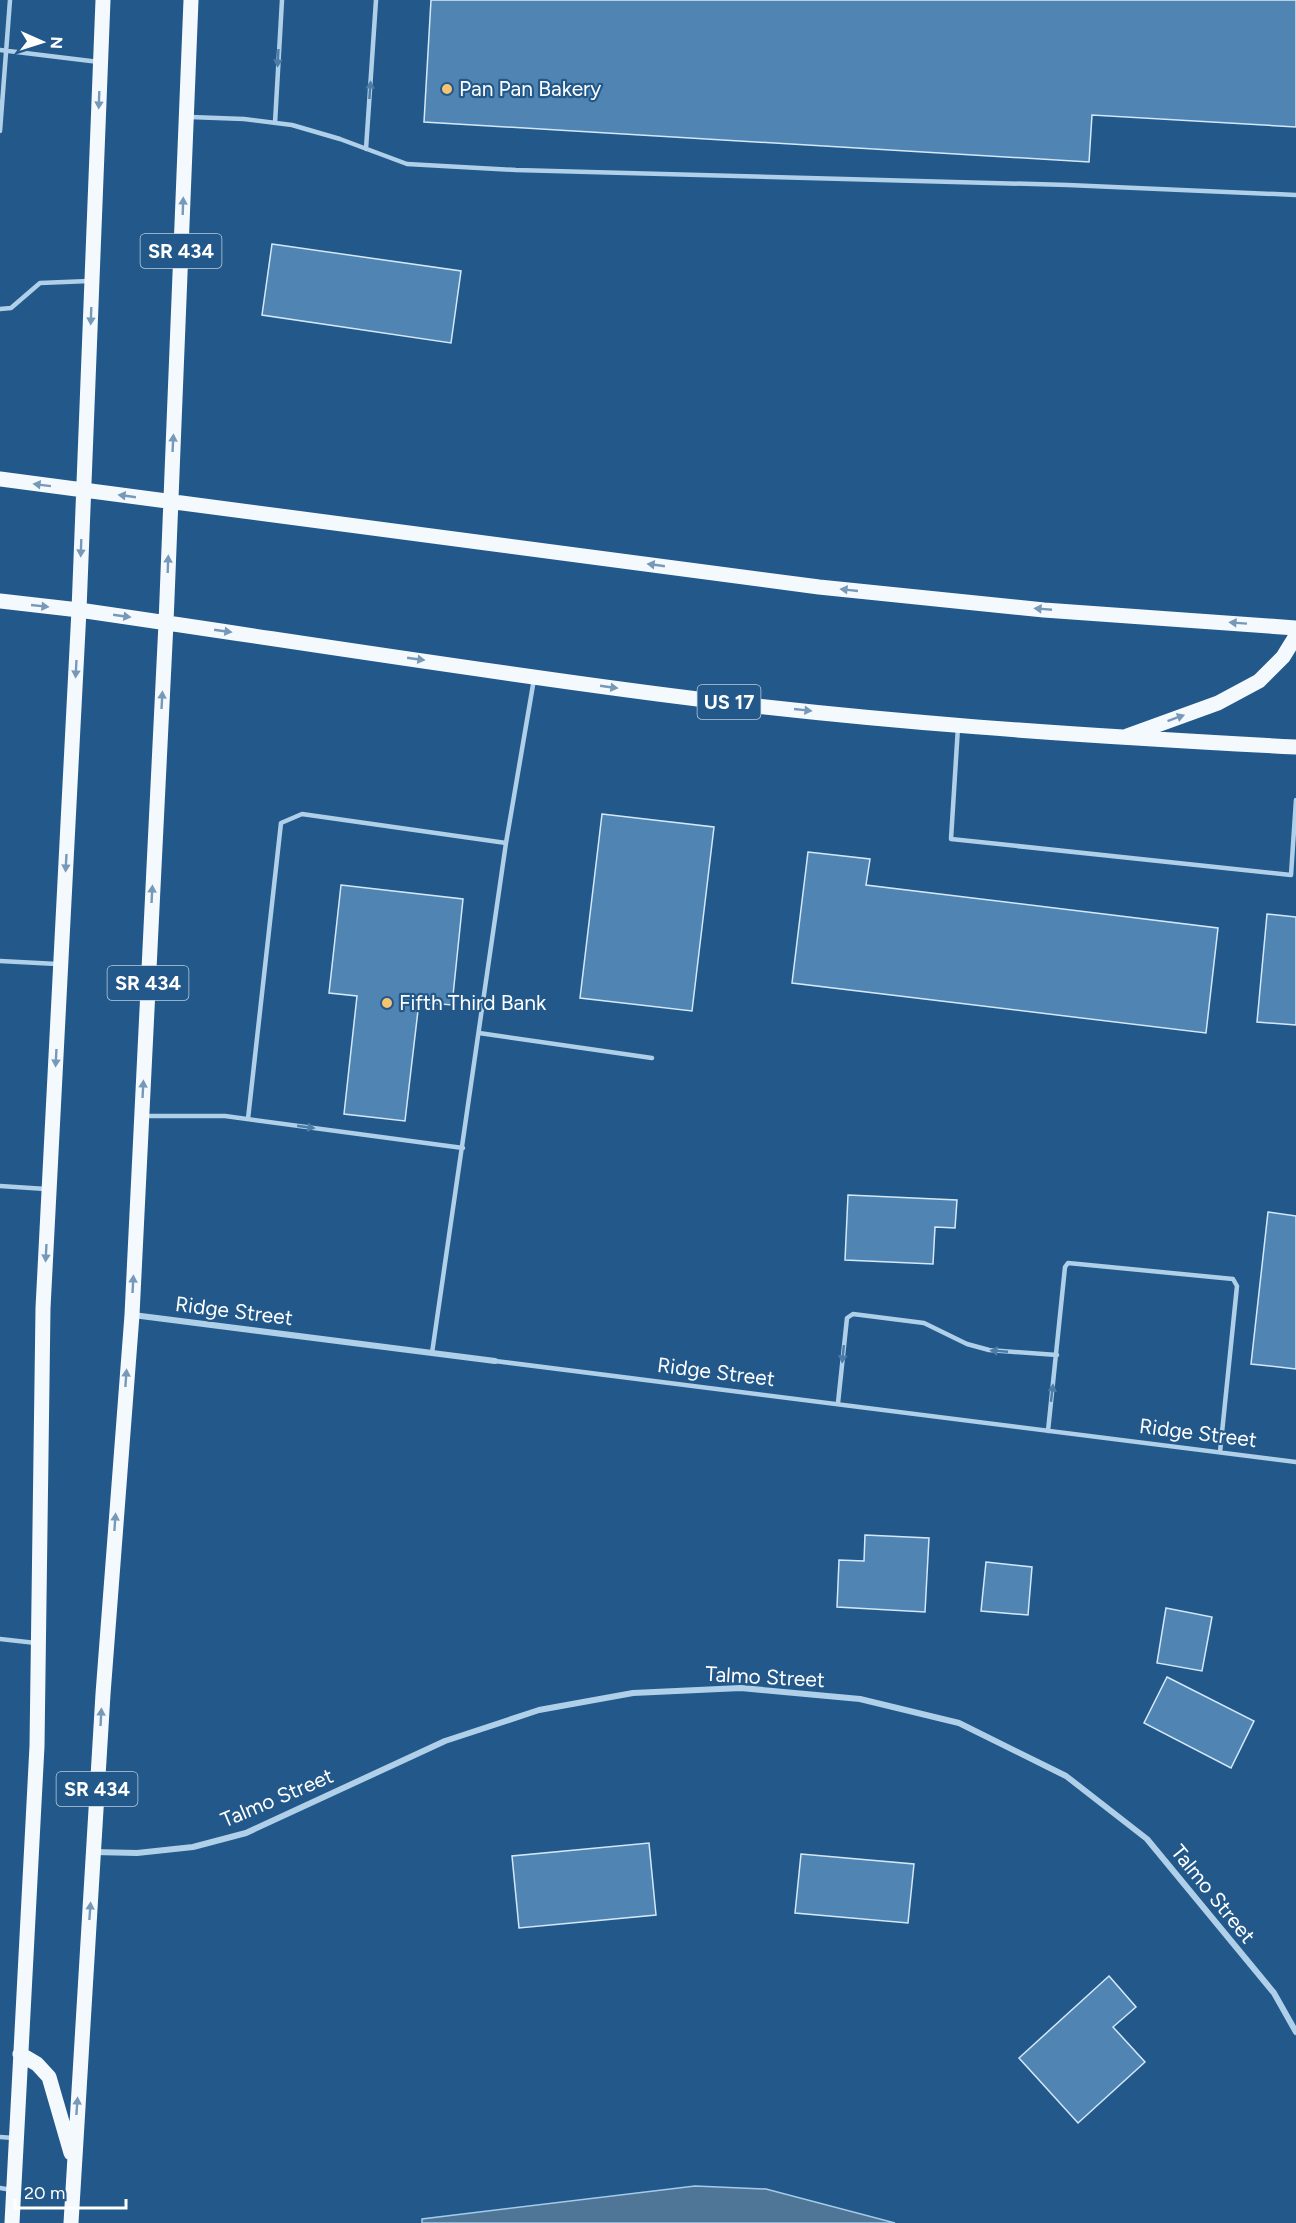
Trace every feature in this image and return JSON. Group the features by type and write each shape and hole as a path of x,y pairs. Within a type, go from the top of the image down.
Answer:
{"main road":[{"name":"SR 434","path":"12,2223 7,2189 16,2138 33,1843 43,1320 79,610 103,0"},
{"name":"SR 434","path":"71,2223 103,1694 132,1315 166,623 191,0"},
{"path":"0,479 819,587 1044,610 1296,628"},
{"name":"US 17","path":"0,601 79,610 660,694 958,725 1121,738 1296,747"},
{"path":"1121,738 1218,703 1259,681 1282,657 1296,636"},
{"path":"20,2054 37,2064 49,2077 74,2164"}],"street":[{"name":"Ridge Street","path":"132,1315 495,1361"},
{"name":"Talmo Street","path":"94,1852 137,1853 193,1847 246,1833 445,1741 539,1710 633,1693 741,1688 860,1699 959,1723 1066,1776 1147,1839 1274,1993 1296,2032"}],"lane":[{"path":"0,131 10,0"},
{"path":"275,123 282,0"},
{"path":"366,149 376,0"},
{"path":"0,50 101,63"},
{"path":"187,117 244,119 292,125 406,164 486,169 1068,185 1296,195"},
{"path":"0,309 11,308 40,283 92,281"},
{"path":"432,1353 506,843 534,676"},
{"path":"958,725 951,839 1294,877 1296,800"},
{"path":"248,1119 281,823 302,814 506,843"},
{"path":"0,961 61,964"},
{"path":"479,1033 652,1058"},
{"path":"142,1116 225,1116 463,1148"},
{"path":"0,1186 49,1189"},
{"path":"1048,1431 1065,1267 1068,1263 1233,1280 1237,1286 1220,1452"},
{"path":"838,1403 847,1318 853,1314 924,1323 968,1344 989,1350 1057,1355"},
{"name":"Ridge Street","path":"495,1361 1296,1462"},
{"path":"0,1639 38,1643"},
{"path":"0,2137 16,2138"}],"water":[{"path":"695,2186 766,2189 895,2223 422,2223 422,2219"}],"building":[{"path":"431,0 1296,0 1296,127 1092,115 1089,162 424,122"},
{"path":"272,244 461,271 451,343 262,315"},
{"path":"602,814 714,827 692,1011 580,998"},
{"path":"808,852 870,859 866,885 1218,928 1206,1033 792,983"},
{"name":"Fifth Third Bank","path":"341,885 463,899 452,1005 419,1002 405,1121 344,1114 357,996 329,993"},
{"path":"1267,914 1296,917 1296,1025 1257,1022"},
{"path":"848,1195 957,1200 955,1228 935,1227 933,1264 845,1260"},
{"path":"1268,1212 1296,1216 1296,1369 1251,1364"},
{"path":"865,1535 929,1538 925,1612 837,1607 839,1560 864,1561"},
{"path":"986,1562 1032,1567 1028,1615 981,1611"},
{"path":"1166,1608 1212,1617 1202,1671 1157,1663"},
{"path":"1167,1677 1254,1721 1231,1768 1144,1723"},
{"path":"649,1843 656,1915 519,1928 512,1856"},
{"path":"801,1854 914,1864 908,1923 795,1913"},
{"path":"1109,1976 1136,2007 1113,2027 1145,2062 1078,2123 1019,2058"}],"place":[{"name":"Pan Pan Bakery","path":"447,89"},
{"name":"Fifth Third Bank","path":"387,1003"}]}
